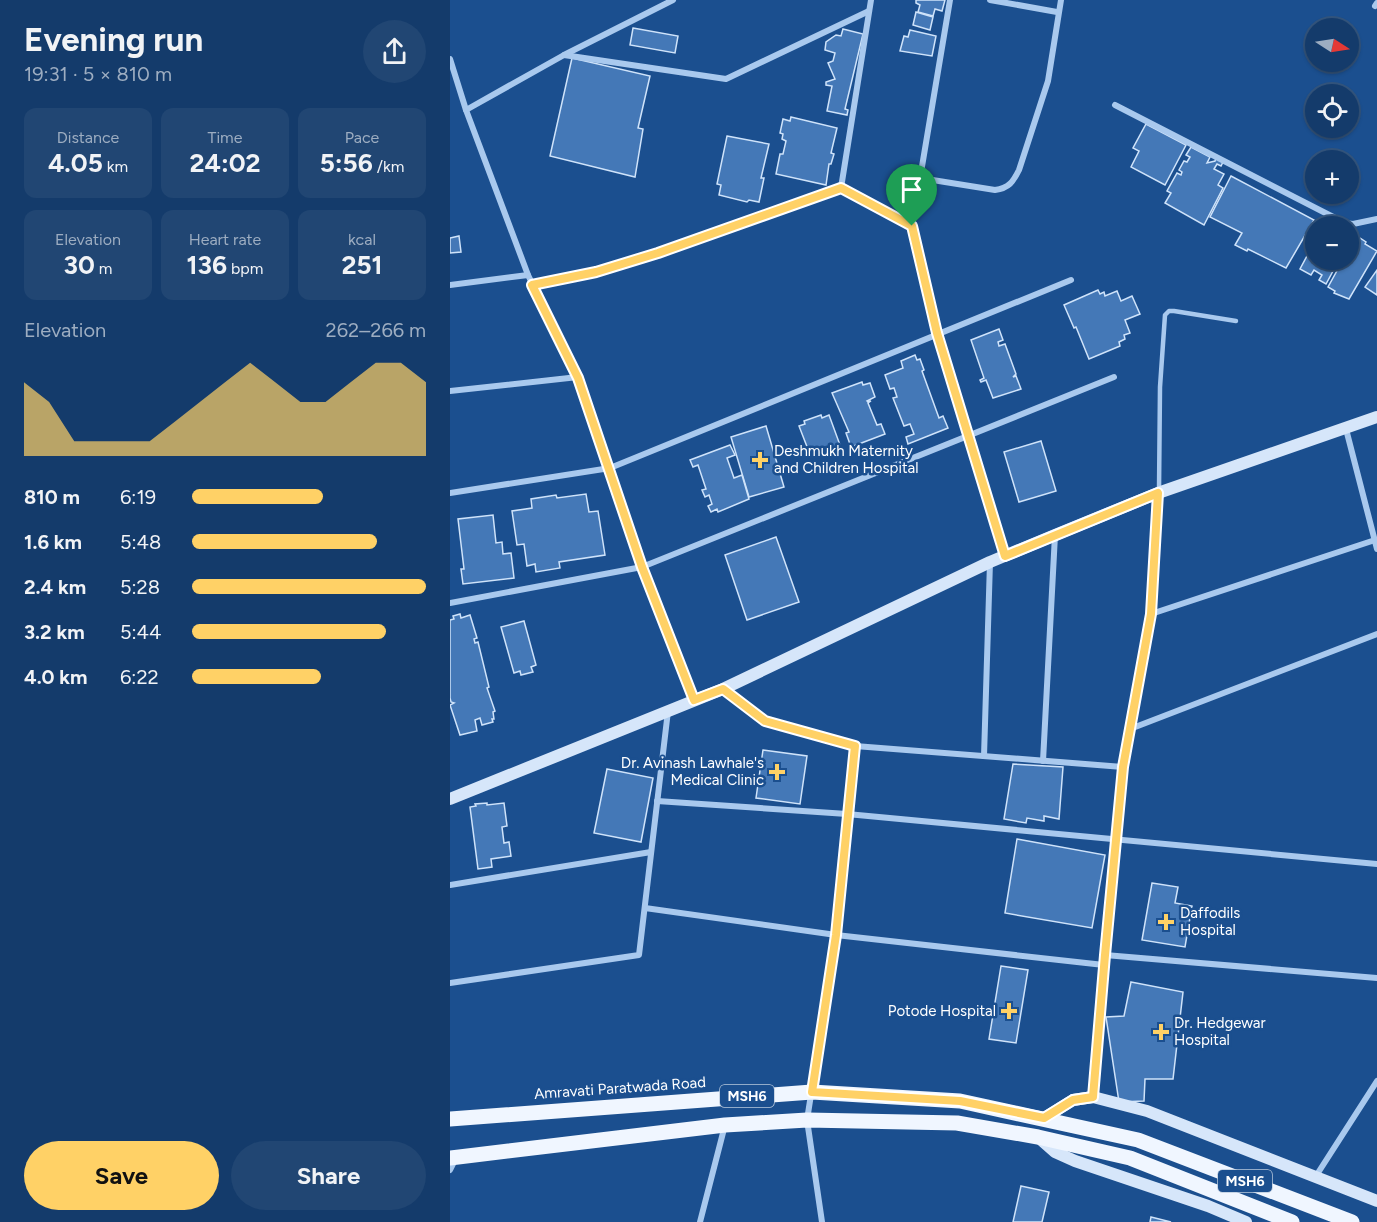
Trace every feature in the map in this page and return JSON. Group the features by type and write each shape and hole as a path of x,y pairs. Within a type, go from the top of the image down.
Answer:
{"main road":[{"path":"450,799 723,689 990,562 1055,535 1158,493 1377,417"},
{"name":"Amravati Paratwada Road","path":"450,1119 812,1092 960,1101 1044,1118"},
{"path":"1044,1118 1073,1100 1093,1097 1147,1112 1377,1201"},
{"name":"MSH6","path":"1044,1118 1138,1140 1352,1222"},
{"name":"MSH6","path":"452,1162 725,1125 807,1120 957,1123 1038,1137 1130,1158 1292,1222"},
{"path":"1038,1137 1055,1152 1075,1161 1208,1206 1246,1222"}],"street":[{"path":"466,110 564,55 673,0"},
{"path":"841,188 871,0"},
{"path":"950,0 912,226 937,333 1005,556"},
{"path":"990,0 1057,12"},
{"path":"920,178 995,190 1004,189 1012,183 1019,170 1048,81 1057,12 1061,0"},
{"path":"564,55 726,79 869,11"},
{"path":"450,59 466,110 532,285 578,378 642,567 694,700"},
{"path":"1115,105 1345,223 1353,224 1377,219"},
{"path":"532,285 596,272 648,256 841,188 912,226"},
{"path":"450,285 528,275"},
{"path":"450,494 610,468 1071,280"},
{"path":"450,603 642,567 1114,377"},
{"path":"450,392 578,378"},
{"path":"1346,429 1377,549"},
{"path":"1093,1097 1123,767 1151,614 1158,493"},
{"path":"1043,761 1055,535"},
{"path":"1151,614 1375,540"},
{"path":"984,756 990,562"},
{"path":"1130,729 1377,634"},
{"path":"723,689 765,721 855,746 1123,767"},
{"path":"450,983 639,955 668,711"},
{"path":"822,1222 807,1120 836,935 855,746"},
{"path":"657,801 847,814 1377,864"},
{"path":"450,885 651,852"},
{"path":"645,908 836,935 1104,965"},
{"path":"1105,955 1377,978"},
{"path":"1316,1176 1377,1082"},
{"path":"700,1222 725,1125"}],"lane":[{"path":"1158,493 1160,387 1165,315 1168,311 1174,311 1236,321"}],"building":[{"path":"916,0 945,0 942,11 935,9 933,16 918,12 920,5 916,3"},
{"path":"916,12 933,17 930,30 913,25"},
{"path":"633,28 678,36 675,53 630,45"},
{"path":"843,29 863,34 845,109 848,110 847,115 827,111 832,86 826,85 826,82 835,79 828,63 833,61 835,53 825,50 826,42 836,35 841,36"},
{"path":"910,30 936,36 932,56 900,51 904,36 908,37"},
{"path":"572,58 650,76 638,128 643,129 635,177 550,156"},
{"path":"791,117 837,128 831,153 834,154 829,164 826,185 776,174 780,154 783,154 786,141 782,139 783,134 780,133 783,119 790,121"},
{"path":"1146,124 1186,145 1165,185 1131,167 1139,151 1133,148"},
{"path":"727,136 769,144 761,178 764,178 759,202 749,200 747,202 719,195 721,185 717,184"},
{"path":"1191,147 1210,157 1207,163 1215,161 1216,158 1223,162 1221,166 1217,164 1214,169 1224,174 1218,185 1223,188 1204,225 1165,203 1171,193 1167,191 1177,173 1181,175 1182,172 1179,170 1184,161 1187,162 1190,157 1186,155"},
{"path":"1231,176 1306,216 1305,235 1286,268 1235,245 1242,233 1210,217"},
{"path":"459,236 461,252 450,253 450,238"},
{"path":"1359,237 1377,251 1349,299 1334,293 1335,291 1328,287 1337,270 1359,270"},
{"path":"1305,260 1305,270 1314,270 1311,275 1300,269"},
{"path":"1314,270 1334,270 1326,284 1319,280 1322,275"},
{"path":"1377,270 1377,295 1365,287"},
{"path":"1098,290 1100,294 1104,292 1105,296 1117,291 1121,301 1132,296 1140,314 1125,320 1130,333 1124,335 1125,339 1119,342 1120,346 1089,359 1064,305"},
{"path":"999,329 1003,340 998,342 999,346 1005,344 1016,374 1013,377 1016,376 1021,389 993,398 986,380 981,382 980,380 984,378 971,340"},
{"path":"915,355 917,360 920,359 939,418 943,416 948,428 908,444 906,437 914,434 910,424 904,426 893,398 897,397 894,388 890,389 885,375 903,368 901,361"},
{"path":"862,382 863,385 870,383 875,397 867,401 871,401 868,403 877,425 881,424 885,434 851,447 846,433 849,432 832,393"},
{"path":"821,415 822,418 829,415 840,445 811,457 799,426 805,424 804,421"},
{"path":"766,426 784,487 749,497 731,437"},
{"path":"1041,441 1056,491 1019,502 1004,452"},
{"path":"730,445 735,455 727,458 734,478 742,475 749,499 718,512 717,509 711,512 708,506 712,504 709,495 705,497 702,490 706,489 698,465 693,467 690,460"},
{"path":"586,494 589,512 598,511 605,555 559,562 560,568 536,572 535,564 527,566 524,544 517,545 512,511 532,508 531,499"},
{"path":"493,515 496,543 502,542 503,554 511,553 514,578 463,584 461,569 464,569 458,519"},
{"path":"776,537 799,602 747,620 725,555"},
{"path":"460,614 461,618 470,615 477,638 474,639 475,643 478,642 489,687 487,688 495,711 493,722 482,725 480,718 475,720 477,731 460,735 450,705 454,703 450,698 450,620 454,619 453,616"},
{"path":"524,621 536,665 531,667 533,672 521,675 520,671 514,673 501,627"},
{"path":"763,750 807,756 800,804 756,798"},
{"path":"1013,764 1063,767 1059,819 1044,816 1044,821 1027,818 1026,823 1004,819"},
{"path":"607,769 653,778 641,842 594,833"},
{"path":"487,803 487,805 504,803 507,826 502,827 504,843 509,842 511,856 491,859 492,867 478,869 470,807"},
{"path":"1017,839 1105,855 1092,928 1005,913"},
{"path":"1152,883 1178,887 1175,903 1192,906 1185,947 1142,940"},
{"path":"1001,966 1028,970 1016,1043 989,1039"},
{"path":"1131,982 1183,992 1173,1079 1145,1079 1144,1101 1119,1102 1106,1017 1124,1016"},
{"path":"1021,1186 1049,1192 1042,1222 1013,1222"},
{"path":"1151,1217 1171,1222 1150,1222"}],"place":[{"name":"Deshmukh Maternity and Children Hospital","path":"760,460"},
{"name":"Dr. Avinash Lawhale's Medical Clinic","path":"777,772"},
{"name":"Daffodils Hospital","path":"1166,922"},
{"name":"Potode Hospital","path":"1009,1011"},
{"name":"Dr. Hedgewar Hospital","path":"1161,1032"}],"route":[{"path":"841,188 912,226 937,333 1005,556 1158,493 1151,614 1123,767 1093,1097 1073,1100 1044,1118 960,1101 812,1092 836,935 855,746 765,721 723,689 694,700 642,567 578,378 532,285 596,272 658,253 841,188"}]}
